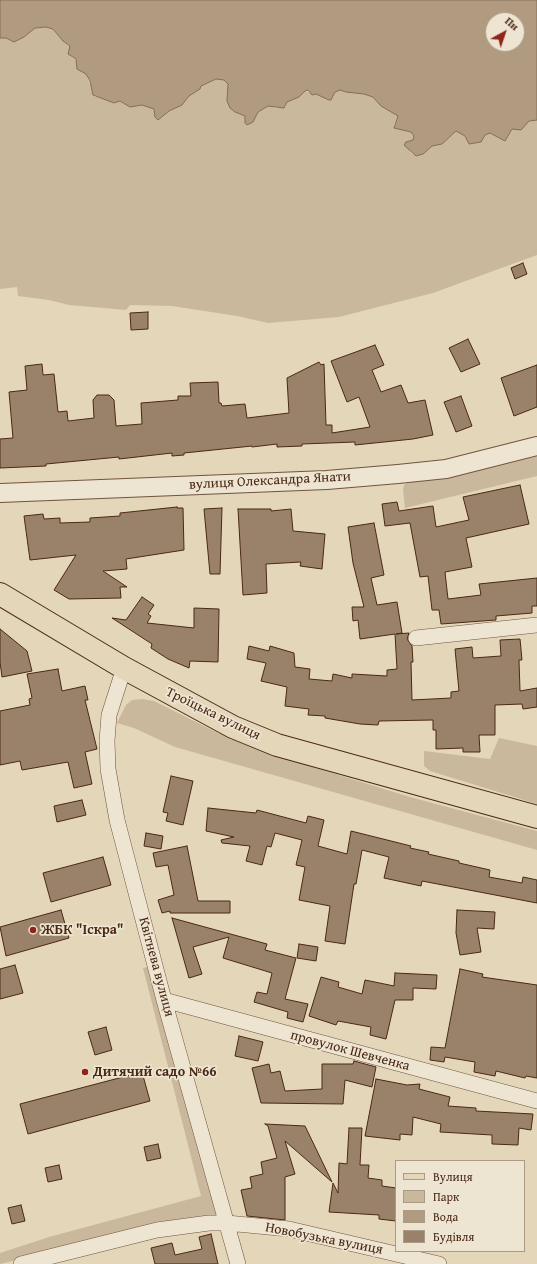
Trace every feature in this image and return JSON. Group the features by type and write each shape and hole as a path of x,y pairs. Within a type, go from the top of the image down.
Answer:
{"main road":[{"name":"Троїцька вулиця","path":"0,594 124,668 233,727 277,745 537,817"}],"street":[{"name":"вулиця Олександра Янати","path":"0,493 327,480 446,469 537,446"},
{"path":"416,638 537,625"},
{"name":"Квітнева вулиця","path":"124,668 109,715 107,741 108,769 117,820 164,1000 238,1264"},
{"name":"провулок Шевченка","path":"164,1000 537,1101"},
{"name":"Новобузька вулиця","path":"21,1264 157,1230 209,1223 227,1223 289,1229 439,1264"}],"green space":[{"path":"46,27 53,29 63,41 70,46 70,56 76,60 78,69 86,74 95,97 100,96 114,103 120,101 130,107 142,105 154,109 158,120 169,111 182,105 189,96 200,89 201,86 216,79 224,80 229,84 235,112 245,116 245,123 253,122 258,112 268,106 277,108 285,107 287,102 301,95 305,91 316,94 340,90 373,97 382,106 398,116 394,125 396,129 399,128 411,132 414,136 413,140 409,142 408,148 412,154 423,154 432,145 442,144 458,130 473,144 487,133 490,133 505,141 512,129 519,129 532,119 537,120 537,255 433,293 339,317 268,323 237,316 172,306 130,305 126,310 69,305 49,300 18,296 17,287 0,289 0,38 6,38 14,42 35,28"},
{"path":"537,454 537,476 405,508 403,490 404,485 407,483"},
{"path":"142,699 154,701 218,733 274,755 410,797 537,831 537,850 175,747 134,728 117,723 126,705 132,700"},
{"path":"499,738 537,746 537,804 430,771 424,766 424,751 490,759"},
{"path":"148,967 217,1214 213,1217 156,1226 0,1264 0,1253 49,1237 201,1196 143,968"}],"water":[{"path":"0,0 537,0 537,120 529,121 521,130 512,129 505,141 490,133 485,135 481,142 469,144 465,136 456,131 442,144 432,146 423,154 416,156 404,145 406,142 413,140 414,136 411,132 394,128 398,116 381,106 373,97 340,90 335,92 331,100 329,100 316,94 312,95 308,90 299,97 287,102 284,108 268,106 258,112 253,122 247,125 245,123 245,116 230,108 227,101 228,84 224,80 216,79 201,86 200,89 189,96 182,105 169,111 158,120 155,117 154,109 142,105 130,107 120,101 114,103 93,95 90,81 86,74 77,69 76,59 68,54 70,46 63,41 53,29 46,27 35,28 24,37 14,42 6,38 0,38"}],"building":[{"path":"523,263 527,274 515,279 511,268"},
{"path":"148,312 148,329 131,330 130,313"},
{"path":"468,339 480,364 461,372 449,348"},
{"path":"375,345 384,365 372,370 381,392 401,385 408,403 425,400 433,435 413,439 355,445 355,442 302,444 302,446 277,447 277,444 184,453 184,455 172,456 172,453 119,459 119,457 46,464 46,466 0,468 0,439 13,438 9,392 27,390 25,366 42,364 43,375 54,374 58,412 67,411 68,421 94,418 93,400 97,395 109,395 114,400 116,426 142,424 141,403 178,400 178,396 191,396 190,383 218,382 219,403 221,403 222,406 245,404 247,418 289,413 287,378 319,362 321,365 324,364 326,425 332,425 332,433 370,427 359,397 347,402 331,361"},
{"path":"537,365 537,407 514,416 501,378"},
{"path":"461,396 472,426 456,432 444,402"},
{"path":"520,485 529,524 466,538 472,567 445,572 448,599 481,595 479,584 537,578 537,606 532,606 532,613 496,616 496,620 441,624 439,610 432,610 428,576 420,577 410,523 385,526 382,504 397,502 399,511 433,506 436,527 469,520 463,497"},
{"path":"177,507 183,508 184,550 126,559 127,569 103,571 127,587 120,587 121,598 69,599 54,590 76,555 30,560 24,516 43,514 44,519 60,518 60,523 90,522 90,518 120,516 120,513"},
{"path":"222,508 220,574 210,574 204,509"},
{"path":"238,509 271,509 271,511 291,509 293,531 325,534 322,569 300,566 301,562 266,564 267,593 243,595"},
{"path":"374,523 384,575 371,578 377,605 397,602 402,633 396,634 409,633 407,639 412,646 413,662 411,662 412,700 451,698 451,692 459,691 455,649 472,647 473,658 501,656 500,640 520,639 522,660 519,660 520,691 537,688 537,707 523,709 522,704 495,705 495,735 479,735 480,752 463,752 463,748 436,749 436,730 433,730 433,720 379,721 378,725 360,724 325,718 325,716 308,715 309,709 285,706 287,687 261,681 266,663 247,659 249,646 269,651 270,646 294,653 295,667 310,669 309,679 332,681 333,674 352,678 352,674 387,676 387,670 397,669 395,634 360,639 358,620 353,621 352,607 364,607 353,563 348,527"},
{"path":"142,597 154,605 148,614 151,616 147,623 194,628 194,608 219,609 218,662 190,661 189,668 168,659 151,648 152,644 112,618 126,620"},
{"path":"0,629 27,651 32,671 2,677 0,662"},
{"path":"58,669 62,691 85,686 88,700 85,700 97,749 85,752 92,784 74,788 68,762 22,770 20,761 0,765 0,711 30,705 29,699 32,698 27,674"},
{"path":"171,776 193,781 183,825 166,821 168,813 163,812"},
{"path":"82,800 86,815 57,822 54,806"},
{"path":"208,808 256,813 257,810 306,823 308,816 324,820 318,846 347,854 351,831 411,846 410,848 429,852 428,854 490,870 489,877 522,883 523,877 537,880 537,903 422,881 421,886 384,878 389,857 362,850 356,884 354,884 345,944 325,941 330,906 299,900 305,867 296,865 302,840 275,833 271,847 267,846 262,865 246,861 250,846 222,843 221,840 234,837 206,831"},
{"path":"146,833 163,836 161,849 144,846"},
{"path":"187,846 198,901 230,901 230,913 170,913 170,911 162,913 158,900 174,895 168,865 156,867 153,853"},
{"path":"103,857 111,885 51,902 43,873"},
{"path":"61,910 69,938 6,956 0,927"},
{"path":"457,910 495,912 494,929 477,928 481,952 460,955 456,933"},
{"path":"172,918 267,944 265,950 296,958 285,999 308,1004 303,1022 287,1018 288,1012 254,1002 257,992 267,994 272,973 223,958 229,937 193,947 202,974 189,978"},
{"path":"299,944 318,947 316,961 297,958"},
{"path":"15,965 23,993 0,999 0,969"},
{"path":"460,969 483,974 482,977 537,985 537,1078 526,1076 525,1078 496,1071 495,1076 474,1072 475,1062 445,1057 444,1062 430,1060 431,1047 445,1048"},
{"path":"395,973 437,975 436,989 413,988 413,1000 395,1000 386,1039 370,1035 371,1027 338,1021 336,1025 309,1016 321,977 339,982 338,987 362,994 365,980 394,986"},
{"path":"106,1027 112,1050 95,1055 88,1032"},
{"path":"239,1036 263,1042 258,1061 235,1056"},
{"path":"354,1061 376,1067 372,1087 345,1080 343,1104 261,1103 252,1068 269,1064 271,1073 280,1071 285,1091 322,1089 322,1064 353,1064"},
{"path":"142,1072 150,1101 28,1134 20,1104"},
{"path":"376,1079 407,1085 420,1084 419,1089 450,1097 448,1106 476,1108 476,1111 533,1114 531,1130 519,1128 518,1145 492,1144 492,1135 440,1132 441,1124 413,1117 412,1135 400,1134 400,1140 365,1136"},
{"path":"265,1124 305,1126 332,1182 285,1141 295,1174 285,1177 285,1220 247,1216 241,1190 252,1188 250,1177 263,1174 261,1162 277,1158 268,1126"},
{"path":"349,1128 362,1128 360,1165 369,1165 368,1178 382,1180 382,1186 395,1188 395,1221 379,1219 379,1215 329,1212 333,1183 338,1193 339,1163 347,1164"},
{"path":"158,1144 161,1158 147,1161 144,1147"},
{"path":"59,1165 62,1179 48,1182 45,1168"},
{"path":"21,1205 25,1221 12,1224 8,1208"},
{"path":"211,1234 218,1264 155,1264 151,1248 172,1243 175,1255 202,1249 199,1237"}],"place":[{"name":"ЖБК \"Іскра\"","path":"33,930"},
{"name":"Дитячий садо №66","path":"85,1072"}]}
